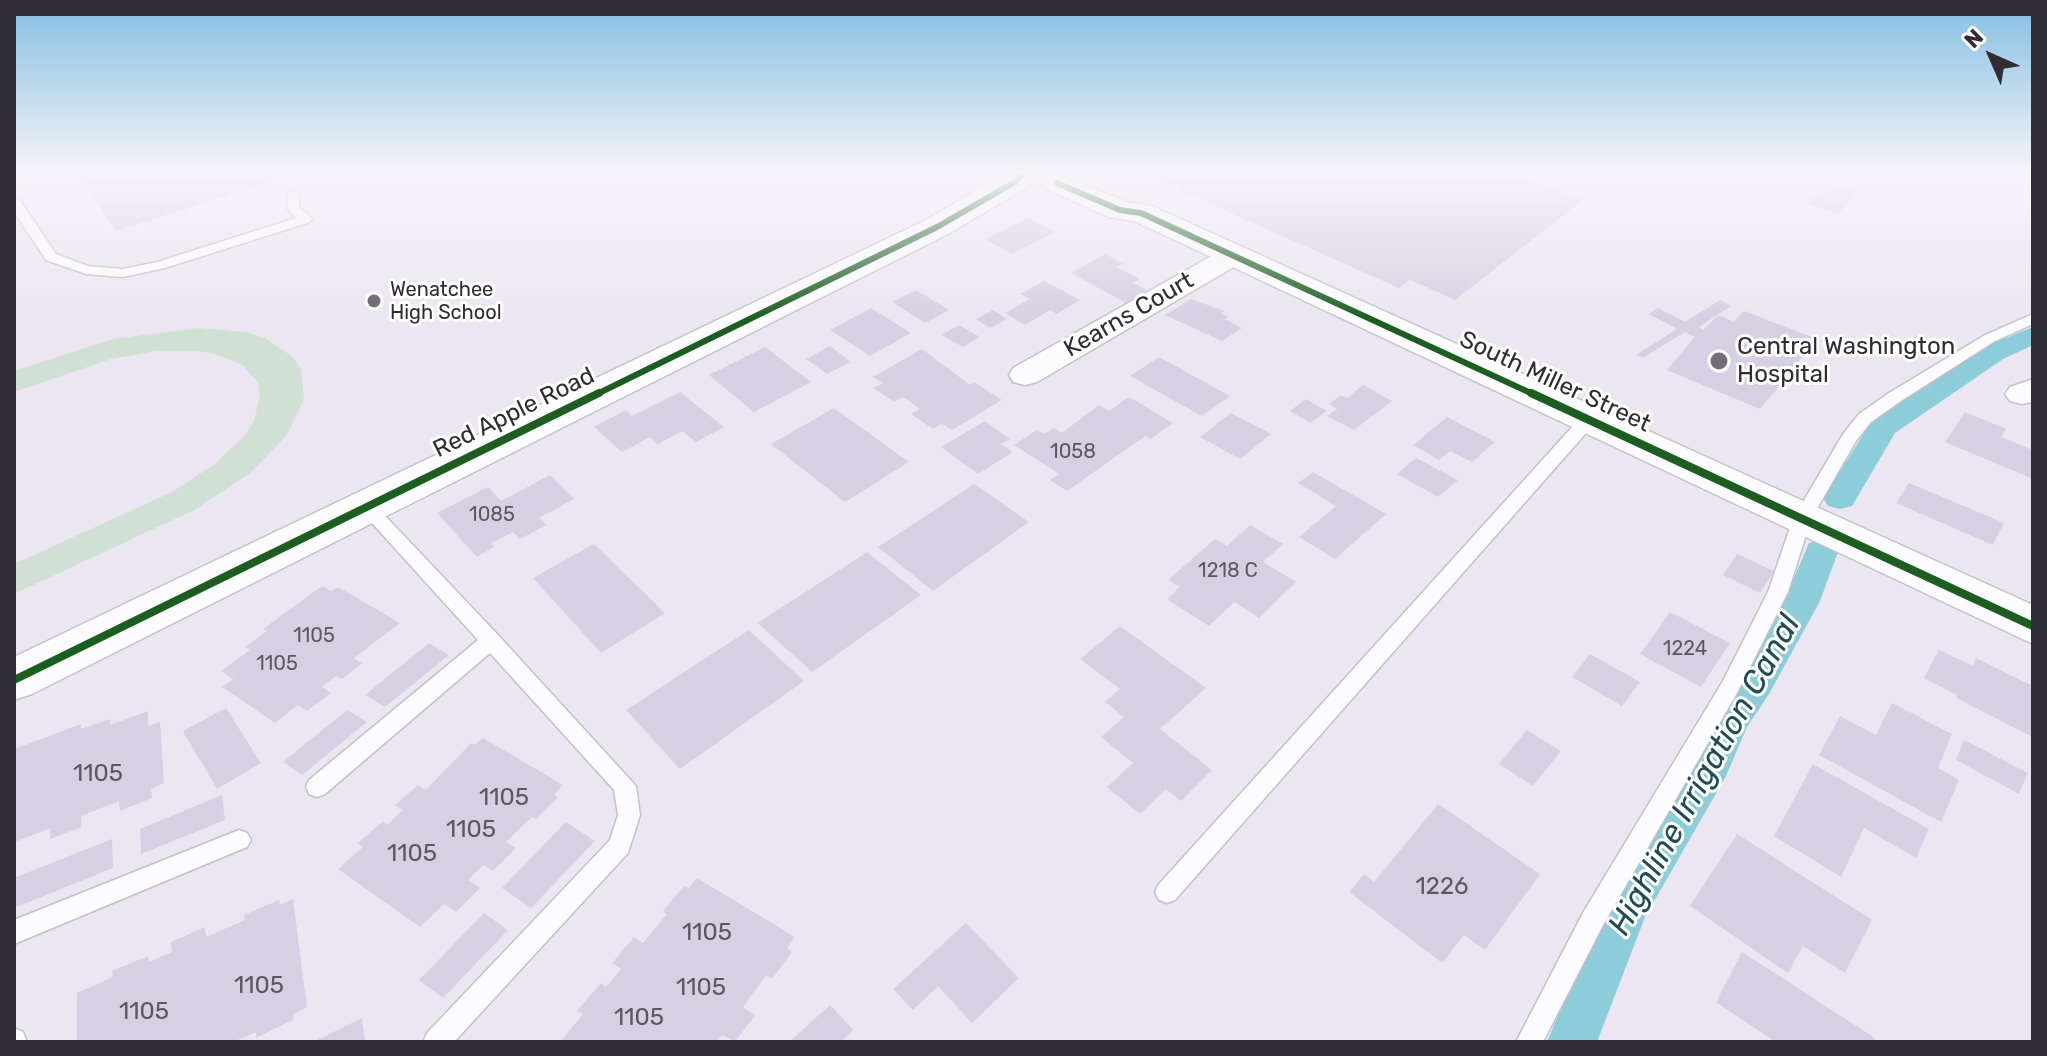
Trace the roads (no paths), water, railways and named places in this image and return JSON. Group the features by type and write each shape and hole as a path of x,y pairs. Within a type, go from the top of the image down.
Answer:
{"street":[{"name":"Red Apple Road","path":"14,680 949,220"},
{"name":"Red Apple Road","path":"937,227 954,220"},
{"name":"South Miller Street","path":"1157,220 2033,626"},
{"name":"Kearns Court","path":"1025,375 1234,255"}],"lane":[{"path":"26,220 51,257 86,270 123,273 160,265 301,220"},
{"path":"1529,1042 1593,919 1730,687 1778,592 1824,477 1865,418 1990,338 2033,318"},
{"path":"1167,892 1588,420"},
{"path":"367,507 625,786 629,815 620,846 436,1042"},
{"path":"317,787 491,640"},
{"path":"14,932 239,840"}],"waterway":[{"name":"Highline Irrigation Canal","path":"1840,498 1884,426 1993,353 2033,335"},
{"name":"Highline Irrigation Canal","path":"1572,1042 1625,909 1711,764 1730,719 1755,683 1802,601 1821,552"}],"place":[{"name":"Wenatchee High School","path":"374,301"},
{"name":"Central Washington Hospital","path":"1719,361"}]}
